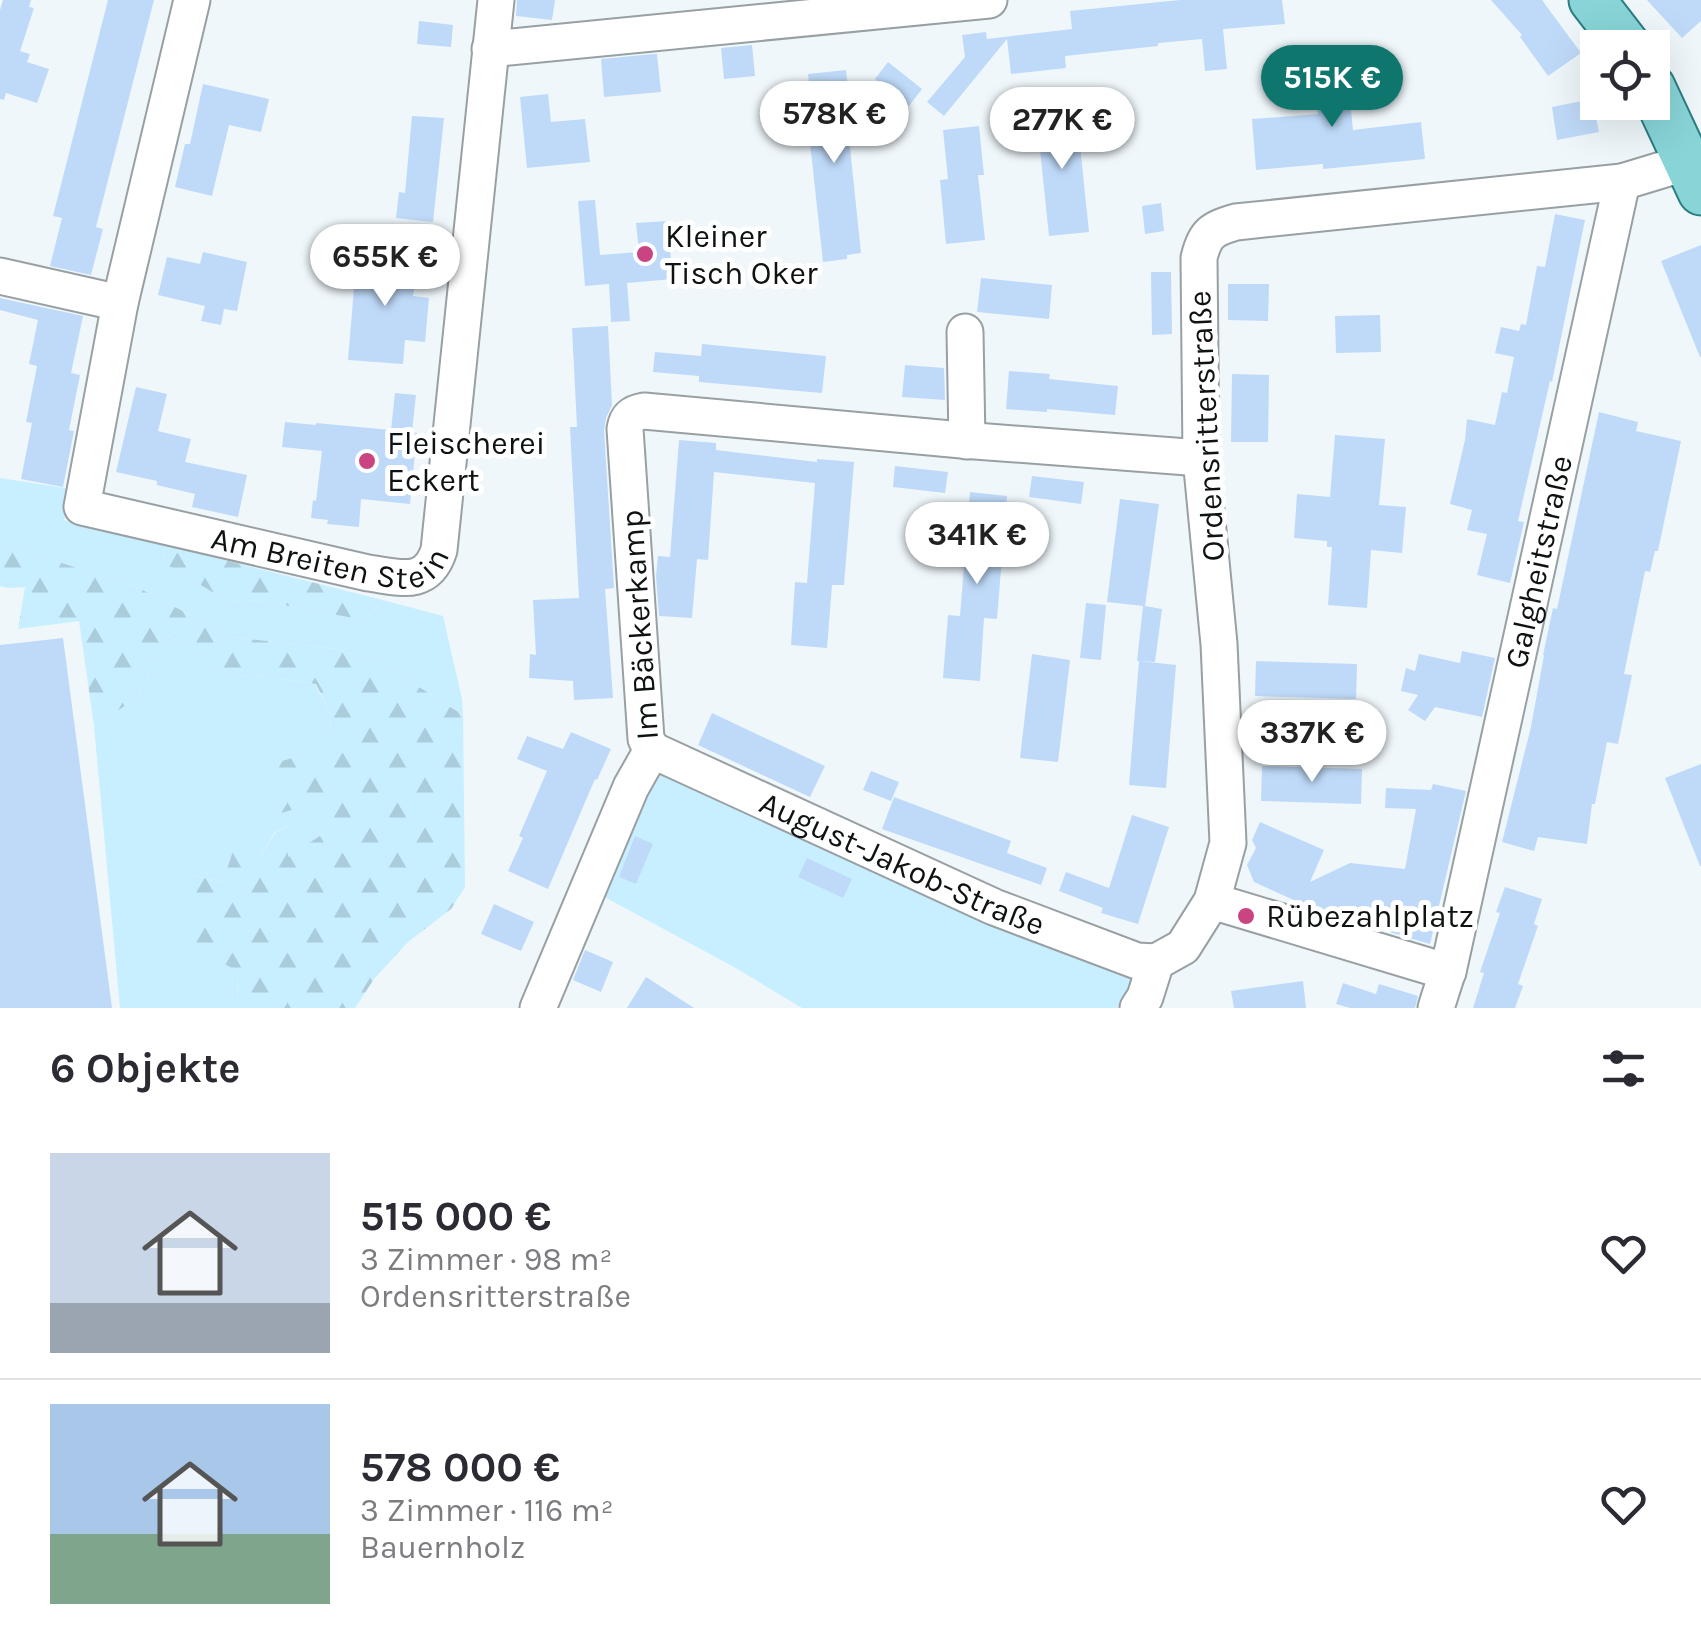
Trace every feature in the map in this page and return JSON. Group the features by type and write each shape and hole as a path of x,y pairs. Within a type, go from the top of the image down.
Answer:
{"main road":[{"path":"1592,0 1615,30"},
{"path":"1668,120 1695,177"}],"street":[{"path":"0,276 120,303 192,0"},
{"name":"Am Breiten Stein","path":"120,303 82,507 368,573 406,578 429,569 438,550 496,0"},
{"path":"490,50 989,0"},
{"path":"1619,198 1695,177"},
{"name":"Ordensritterstraße","path":"1138,1008 1156,962 1183,947 1212,901 1228,843 1218,644 1201,458 1199,258 1204,240 1216,228 1236,222 1619,198"},
{"name":"Galgheitstraße","path":"1436,1008 1448,972 1619,198"},
{"path":"965,332 967,440 1201,458"},
{"name":"Im Bäckerkamp","path":"543,1006 631,787 652,750 646,739 627,419 634,412 644,411 967,440"},
{"name":"August-Jakob-Straße","path":"652,750 994,907 1137,961 1156,962"},
{"path":"1212,901 1448,972"}],"green space":[{"path":"0,478 72,489 64,520 165,545 164,563 229,602 256,600 364,620 383,600 443,616 463,715 386,666 336,649 232,637 139,588 0,543"},
{"path":"0,543 139,588 232,637 336,649 386,666 463,715 465,887 451,909 408,942 374,979 355,1008 238,1008 237,971 193,946 192,876 223,881 233,851 258,860 275,833 288,826 288,857 321,835 313,825 318,802 278,814 269,802 279,762 310,752 330,737 331,715 316,684 233,675 169,636 137,698 94,726 79,621 18,629 25,587 0,586"},
{"path":"165,545 383,600 364,620 256,600 229,602 164,563"},
{"path":"169,636 233,675 315,684 331,715 330,738 310,752 279,762 319,801 322,834 288,858 287,826 274,833 258,860 223,881 193,876 237,971 238,1008 120,1008 94,726 137,698"},
{"path":"652,770 991,918 1131,972 1135,983 1117,1008 802,1008 599,894"}],"building":[{"path":"3,0 31,0 29,7 34,8 20,51 30,54 27,62 49,69 37,103 6,93 4,100 0,99"},
{"path":"108,0 154,0 96,227 103,229 91,275 50,266 62,218 53,216"},
{"path":"517,0 555,0 552,20 516,16"},
{"path":"1180,0 1282,0 1285,24 1223,29 1227,69 1205,71 1202,39 1065,56 1066,68 1011,74 1007,39 944,116 927,102 965,57 962,35 986,32 987,39 1072,29 1070,11"},
{"path":"1491,0 1542,0 1580,54 1548,76 1522,35"},
{"path":"1647,0 1701,0 1701,21 1682,38"},
{"path":"419,21 453,25 451,47 417,44"},
{"path":"752,45 755,76 724,79 721,48"},
{"path":"1345,50 1353,130 1421,122 1425,159 1323,169 1323,164 1256,170 1252,119 1318,114 1312,54"},
{"path":"657,54 661,92 604,97 601,59"},
{"path":"888,62 922,89 909,106 875,79"},
{"path":"846,70 861,253 823,262 810,142 815,141 808,74"},
{"path":"203,84 269,99 261,132 229,125 212,196 175,187 185,144 190,144"},
{"path":"548,94 551,122 585,119 590,162 527,168 520,97"},
{"path":"1580,101 1580,120 1596,120 1599,132 1557,140 1552,107"},
{"path":"1076,107 1089,232 1049,236 1036,111"},
{"path":"412,116 444,118 433,222 396,218 399,192 405,193"},
{"path":"979,126 984,175 978,175 985,240 946,244 940,180 948,179 943,130"},
{"name":"Kleiner Tisch Oker","path":"595,200 600,255 639,252 636,223 667,221 673,279 627,283 630,321 611,322 609,284 585,286 578,201"},
{"path":"1161,203 1164,231 1145,234 1142,206"},
{"path":"1555,214 1585,220 1518,521 1524,522 1510,583 1477,575 1487,534 1467,530 1472,510 1450,504 1467,419 1495,425 1502,392 1507,393 1514,357 1495,353 1501,327 1519,331 1521,324 1526,325 1537,266 1545,267"},
{"path":"1701,245 1701,357 1700,357 1661,261"},
{"path":"355,251 419,261 413,296 429,298 425,342 405,340 403,364 348,360"},
{"path":"203,252 247,262 237,311 224,309 221,325 201,321 205,306 158,295 167,257 200,264"},
{"path":"1151,272 1171,272 1172,334 1152,335"},
{"path":"981,278 1052,285 1049,319 977,312"},
{"path":"1228,284 1269,284 1268,321 1228,320"},
{"path":"0,298 83,316 71,373 80,375 63,487 21,479 32,423 26,422 37,366 29,364 38,320 0,310"},
{"path":"1380,315 1381,352 1336,353 1335,316"},
{"path":"608,326 612,405 604,430 614,588 605,589 613,698 574,700 573,681 529,678 530,654 536,655 533,600 579,598 570,427 577,427 572,328"},
{"path":"702,344 826,356 822,393 699,382 699,376 653,372 655,352 701,356"},
{"path":"905,365 944,368 945,400 902,397"},
{"path":"1009,371 1118,386 1115,415 1006,409"},
{"path":"1232,374 1269,375 1268,442 1231,442"},
{"path":"136,387 167,394 158,431 191,439 185,462 247,475 238,517 192,507 195,494 116,472"},
{"path":"395,393 416,395 412,432 417,433 410,504 361,499 359,527 311,518 322,451 282,447 285,422 391,430"},
{"path":"1599,412 1638,422 1636,431 1681,441 1658,551 1650,572 1645,571 1624,674 1632,675 1618,744 1607,742 1587,844 1538,837 1534,851 1502,842"},
{"path":"1335,435 1385,439 1379,505 1406,507 1402,553 1371,550 1367,608 1328,605 1332,547 1327,547 1327,541 1294,538 1297,494 1330,497"},
{"path":"679,440 716,443 716,450 817,462 854,462 844,585 832,585 827,648 791,645 795,582 807,583 815,483 714,472 708,560 697,559 692,618 659,616 658,556 670,557"},
{"path":"895,466 948,472 945,493 893,487"},
{"path":"1032,476 1084,482 1081,504 1029,497"},
{"path":"970,492 1007,496 997,619 984,618 980,681 943,678 948,615 960,616"},
{"path":"1120,499 1159,504 1145,606 1162,609 1155,662 1137,661 1143,606 1107,602"},
{"path":"1086,603 1106,605 1101,660 1080,658"},
{"path":"63,638 112,1008 0,1008 0,645"},
{"path":"1462,651 1495,658 1482,717 1435,707 1425,721 1408,710 1418,695 1401,691 1406,668 1415,671 1419,654 1460,663"},
{"path":"1032,654 1070,660 1058,762 1020,758"},
{"path":"1139,661 1176,665 1166,788 1129,785"},
{"path":"1256,661 1357,664 1356,699 1255,696"},
{"path":"712,713 825,766 810,797 698,745"},
{"path":"571,732 611,749 548,889 508,871 547,771 517,759 527,736 563,749"},
{"path":"1701,764 1701,866 1700,866 1665,778"},
{"path":"1262,766 1362,769 1361,804 1261,801"},
{"path":"871,771 899,782 891,801 863,790"},
{"path":"1433,784 1466,791 1430,944 1318,911 1254,882 1247,865 1256,848 1252,840 1260,822 1324,850 1310,882 1350,863 1405,869 1416,809 1385,808 1386,788 1431,790"},
{"path":"894,797 1011,841 1007,853 1047,868 1041,885 882,829"},
{"path":"1132,815 1169,827 1138,924 1101,913 1103,908 1059,891 1066,872 1109,888"},
{"path":"635,836 653,844 636,884 619,877"},
{"path":"807,858 852,879 843,898 798,877"},
{"path":"1505,887 1542,899 1534,924 1538,926 1518,984 1523,986 1515,1008 1473,1008 1484,973 1480,972"},
{"path":"494,904 534,922 521,951 481,934"},
{"path":"585,950 613,962 601,992 573,980"},
{"path":"646,977 694,1008 627,1008"},
{"path":"1303,981 1306,1008 1234,1008 1231,991"},
{"path":"1343,983 1376,994 1379,984 1418,996 1415,1008 1350,1008 1336,1004"}],"place":[{"name":"Kleiner Tisch Oker","path":"645,254"},
{"name":"Fleischerei Eckert","path":"367,461"},
{"name":"Rübezahlplatz","path":"1246,916"}]}
